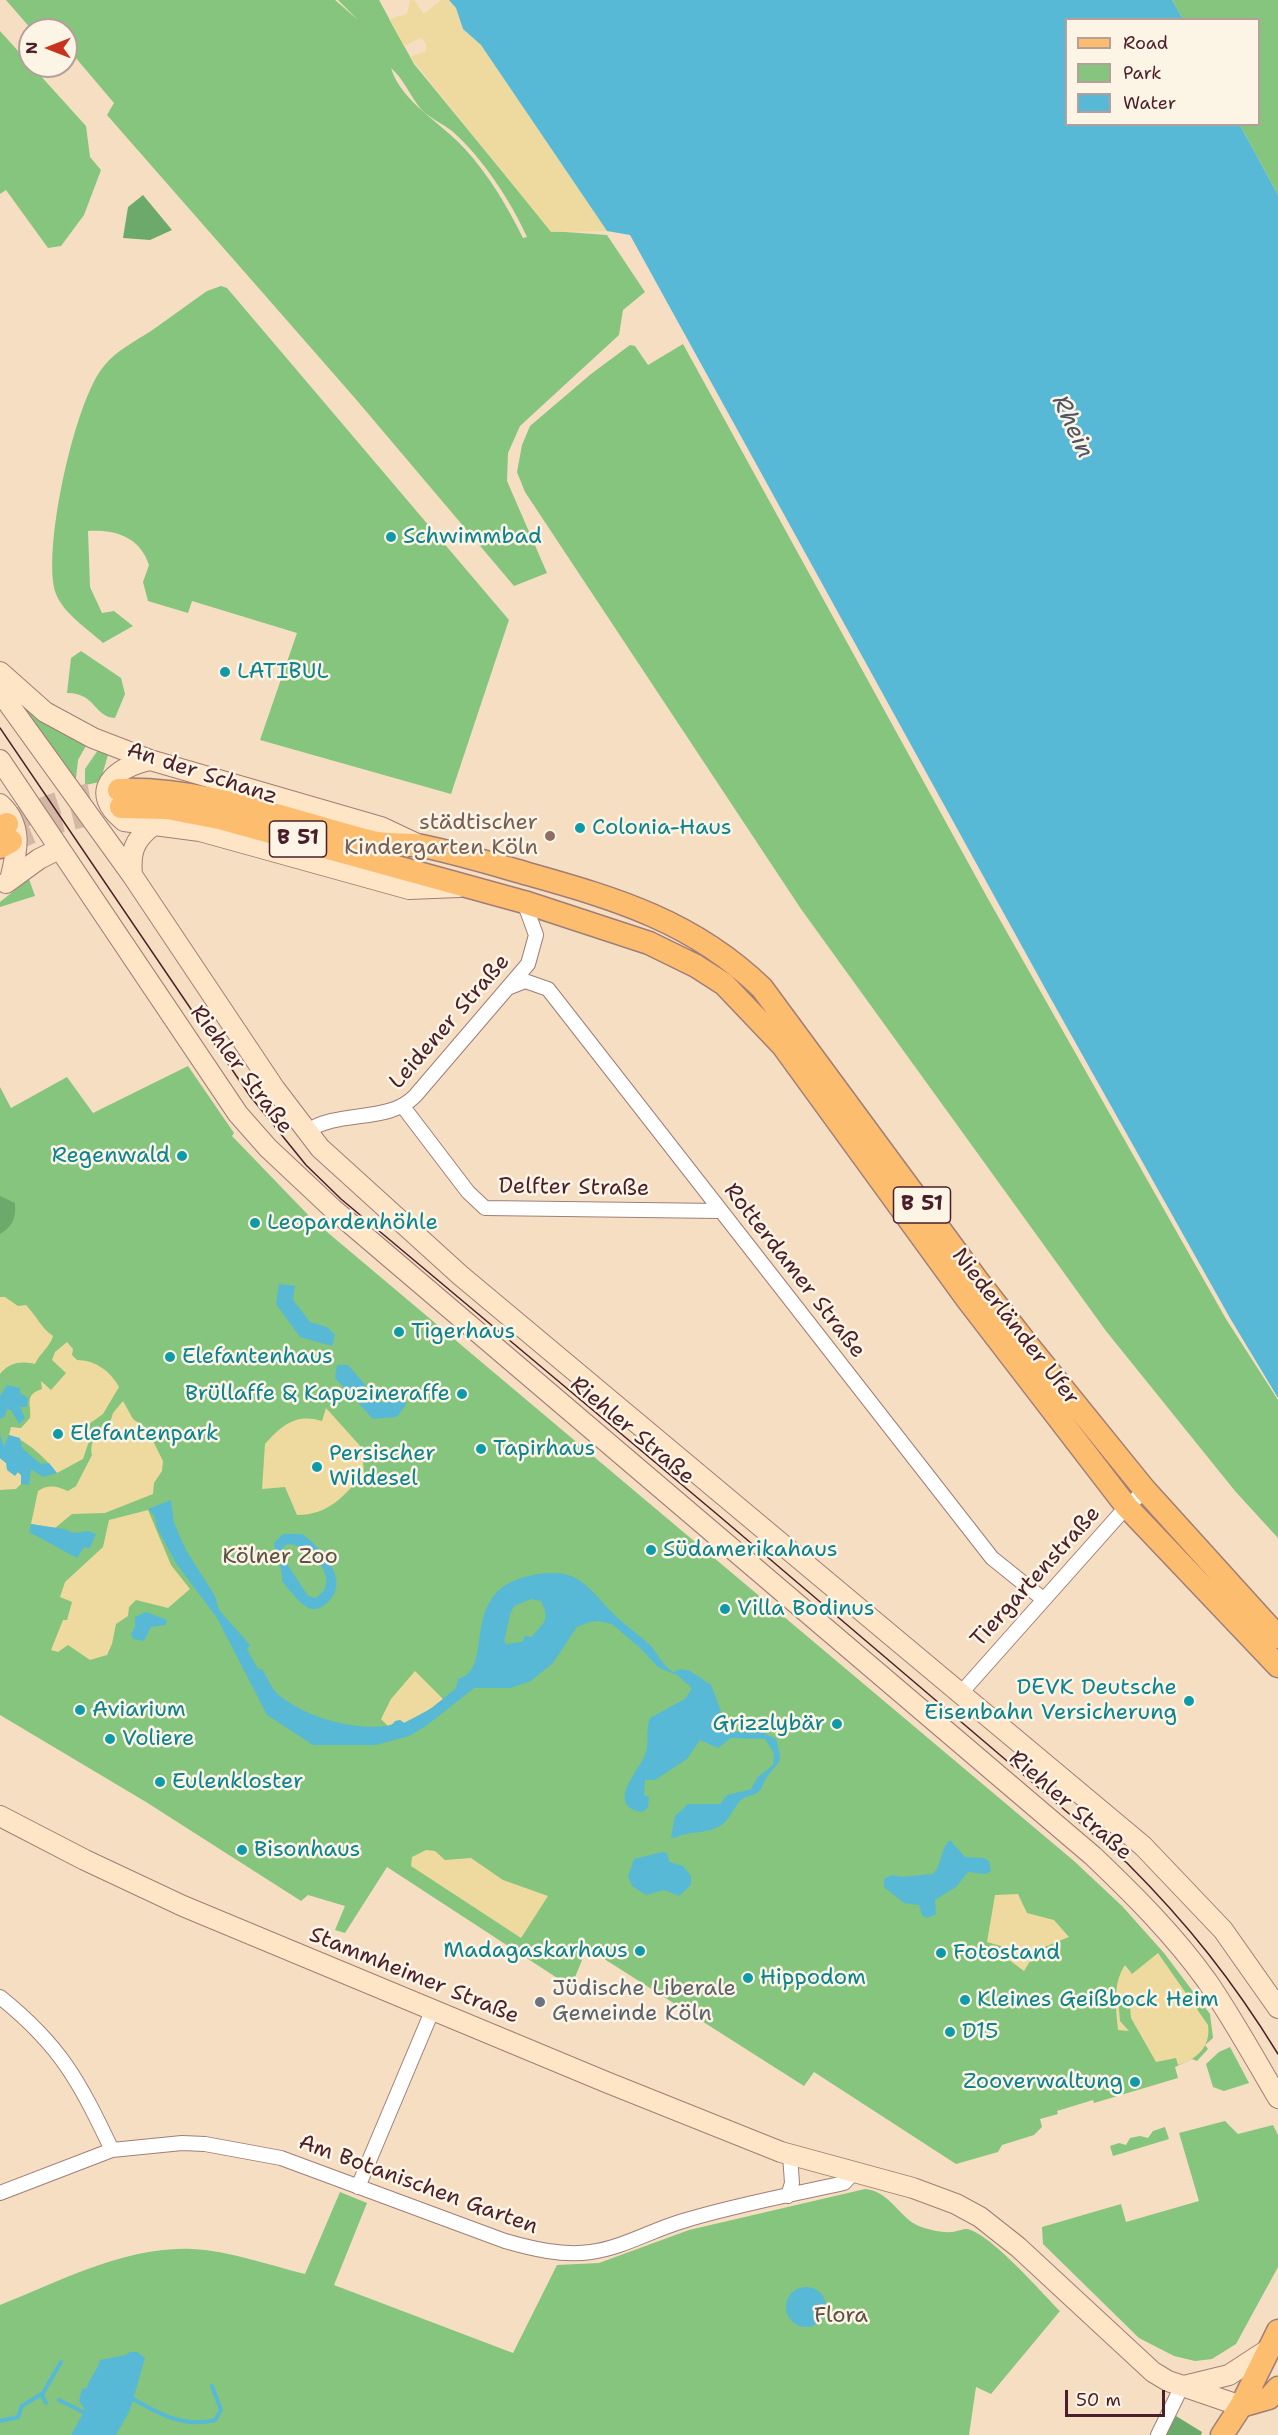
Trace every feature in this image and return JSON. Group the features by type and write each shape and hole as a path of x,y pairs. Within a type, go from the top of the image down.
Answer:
{"main road":[{"name":"An der Schanz","path":"0,672 45,712 93,738 150,760 381,827 420,846 580,889 651,914 689,932"},
{"name":"Riehler Straße","path":"0,692 132,875 306,1132 360,1187 460,1275 960,1694 1077,1789 1150,1853 1223,1930 1278,2008"},
{"name":"Riehler Straße","path":"0,760 215,1082 268,1148 333,1209 1093,1856 1143,1904 1200,1972 1230,2015 1278,2098"},
{"name":"An der Schanz","path":"150,760 135,763 113,775 107,784 107,794 115,814 124,821 200,831 409,889 473,887"},
{"name":"An der Schanz","path":"420,846 377,843 188,794 120,798 219,818 473,887 561,913 649,943 696,966"},
{"path":"4,829 11,817 17,832 18,848 5,884"},
{"path":"132,875 133,848 138,837 152,826"},
{"path":"5,884 39,859 59,849"},
{"name":"B 51","path":"561,913 586,912 590,906 590,897 580,889"},
{"name":"Niederländer Ufer","path":"689,932 731,961 762,988 977,1280 1145,1490 1278,1637"},
{"name":"Niederländer Ufer","path":"696,966 724,984 783,1046 967,1299 1127,1507 1278,1666"},
{"name":"Stammheimer Straße","path":"0,1816 85,1860 183,1906 606,2082 790,2155 926,2192 980,2217 1018,2247 1153,2372 1182,2386 1241,2406"},
{"path":"1182,2386 1229,2374 1273,2340"},
{"path":"1222,2435 1241,2406 1273,2340"},
{"path":"1241,2406 1269,2398 1278,2388"},
{"path":"1237,2435 1241,2406"}],"street":[{"name":"Leidener Straße","path":"306,1132 318,1124 404,1108 528,964 536,935 524,902"},
{"name":"Rotterdamer Straße","path":"510,987 525,981 548,989 992,1558 1043,1599"},
{"name":"Delfter Straße","path":"404,1108 468,1192 485,1208 720,1211"},
{"name":"Tiergartenstraße","path":"960,1694 1043,1599 1145,1490"},
{"path":"0,1997 61,2056 84,2092 112,2150"},
{"path":"358,2187 433,2009"},
{"name":"Am Botanischen Garten","path":"0,2193 112,2150 182,2143 231,2147 281,2158 505,2241 534,2249 562,2253 590,2252 610,2248 686,2220 844,2182 853,2173"},
{"path":"788,2196 792,2182 790,2155"},
{"path":"1158,2435 1182,2386"}],"green space":[{"path":"6,0 335,0 358,20 338,0 379,0 414,64 551,231 607,235 645,292 623,310 619,335 520,426 508,453 507,481 547,573 514,586 354,397 107,115 114,103 78,61 78,18 22,18","holes":["391,68 421,109 452,131 474,153 504,194 527,237 523,238 497,191 474,159 456,139 423,112 413,102 396,80"]},
{"path":"1172,0 1278,0 1278,195 1241,126 1260,126 1260,18 1182,18"},
{"path":"0,31 18,51 18,78 43,78 86,126 90,157 101,170 84,215 61,246 48,248 6,190 0,194"},
{"path":"143,195 172,230 150,240 123,238 128,207"},
{"path":"221,286 227,288 509,620 451,794 260,740 297,633 192,601 188,613 148,601 143,582 149,565 145,555 133,541 117,533 88,531 90,587 102,613 114,611 133,626 103,643 70,615 56,594 53,546 57,513 72,442 93,384 104,366 120,351 207,291"},
{"path":"683,344 987,897 1226,1319 1278,1400 1278,1538 1235,1491 1106,1331 801,909 525,492 517,472 522,445 530,426 591,374 630,345 635,346 648,365"},
{"path":"81,651 121,678 125,694 115,718 103,714 84,697 67,693 71,658"},
{"path":"13,695 87,744 78,760 75,787"},
{"path":"98,750 108,755 100,782 85,785 85,769"},
{"path":"29,879 35,896 0,907 0,902"},
{"name":"Kölner Zoo","path":"188,1066 234,1133 232,1136 314,1221 1074,1861 1122,1906 1164,1953 1210,2014 1213,2038 1205,2045 1208,2049 1197,2061 1192,2059 1175,2067 1178,2078 1094,2103 1093,2100 1057,2111 1058,2114 1040,2119 1042,2127 1034,2135 1002,2145 998,2152 956,2164 814,2072 804,2086 587,1948 571,1987 387,1867 345,1933 335,1930 345,1906 308,1895 301,1901 146,1802 0,1715 0,1087 11,1108 67,1077 93,1113"},
{"path":"0,1196 15,1203 15,1208 11,1225 0,1234"},
{"path":"1230,2047 1249,2083 1224,2091 1213,2087 1206,2064 1219,2052"},
{"path":"1225,2121 1238,2134 1273,2125 1278,2135 1278,2267 1236,2344 1212,2359 1195,2361 1174,2356 1139,2338 1043,2244 1042,2227 1121,2204 1126,2222 1199,2201 1179,2133"},
{"path":"1165,2127 1169,2139 1113,2156 1110,2146 1119,2143 1126,2145 1130,2138 1140,2136 1148,2138 1153,2131"},
{"name":"Flora","path":"865,2189 885,2197 913,2223 922,2227 948,2232 967,2229 977,2233 1002,2252 1060,2311 991,2394 976,2387 969,2435 0,2435 0,2305 118,2259 168,2250 193,2249 221,2252 305,2274 340,2192 367,2203 334,2285 513,2353 557,2265 599,2263 689,2230"},
{"path":"1176,2416 1202,2432 1201,2435 1166,2435"}],"sand":[{"path":"410,0 414,0 424,14 441,0 449,0 456,8 463,29 481,45 607,231 551,232 410,57 426,51 426,44 421,38 404,46 389,19 407,14"},
{"path":"0,1297 5,1297 18,1306 26,1305 53,1336 35,1364 16,1363 0,1374"},
{"path":"67,1342 73,1349 72,1355 77,1360 90,1362 102,1368 112,1376 119,1387 103,1414 89,1424 85,1435 89,1441 83,1459 57,1473 36,1451 23,1441 9,1435 11,1427 21,1428 30,1418 30,1397 42,1389 41,1381 51,1390 66,1373 52,1360 55,1352"},
{"path":"123,1401 133,1419 147,1429 163,1461 162,1471 154,1483 153,1494 105,1513 72,1514 55,1528 31,1524 38,1491 53,1486 68,1491 76,1486 92,1455 95,1437 101,1429 109,1426 113,1413"},
{"path":"326,1408 362,1448 364,1473 335,1503 318,1512 297,1515 285,1487 262,1489 265,1444 277,1431 290,1422 305,1419 322,1421"},
{"path":"0,1458 21,1475 21,1484 16,1489 0,1490"},
{"path":"148,1510 171,1565 190,1589 168,1608 136,1600 129,1607 128,1616 116,1624 107,1655 90,1660 68,1645 58,1652 51,1650 63,1620 67,1620 72,1602 60,1597 65,1582 103,1547 109,1520"},
{"path":"415,1671 443,1699 418,1718 404,1723 400,1720 388,1726 381,1719 391,1699"},
{"path":"426,1850 435,1851 445,1860 471,1858 503,1880 548,1896 521,1938 411,1866 412,1857"},
{"path":"1018,1894 1027,1913 1054,1920 1069,1937 1037,1950 1024,1971 1005,1957 1001,1946 987,1942 995,1895"},
{"path":"1158,1953 1208,2025 1205,2046 1197,2056 1178,2065 1176,2058 1156,2062 1131,2018 1129,1996 1118,1997 1120,2021 1129,2031 1118,2030 1116,1996 1118,1980 1125,1965 1132,1974"}],"water":[{"name":"Rhein","path":"449,0 1172,0 1182,18 1065,18 1065,126 1241,126 1278,195 1278,1398 1230,1318 1051,999 630,235 607,231 481,45 463,29 456,8"},
{"path":"279,1284 295,1286 293,1300 310,1322 327,1327 335,1335 332,1346 300,1337 276,1304"},
{"path":"337,1365 348,1365 378,1400 384,1403 393,1397 407,1403 397,1417 373,1419 335,1378"},
{"path":"7,1385 20,1388 20,1393 28,1398 27,1407 20,1407 25,1418 19,1424 11,1410 7,1409 5,1416 0,1419 0,1396"},
{"path":"0,1434 4,1446 9,1435 20,1438 22,1448 41,1464 49,1463 57,1473 43,1477 31,1469 29,1485 21,1484 21,1475 18,1472 15,1476 7,1470 6,1463 0,1458"},
{"path":"171,1500 174,1523 186,1550 215,1596 219,1610 250,1645 247,1649 258,1669 262,1669 280,1696 318,1717 349,1725 379,1727 392,1725 395,1721 400,1720 404,1723 432,1708 456,1688 458,1679 470,1672 476,1660 486,1610 495,1594 512,1582 538,1574 559,1573 570,1575 584,1584 650,1645 673,1672 682,1669 690,1671 711,1685 727,1727 733,1732 758,1730 776,1739 780,1753 779,1761 759,1791 742,1799 721,1826 711,1830 671,1837 675,1816 688,1804 720,1804 727,1795 751,1789 758,1777 773,1765 774,1753 765,1739 731,1738 718,1748 700,1740 687,1759 655,1780 645,1780 644,1795 649,1797 648,1808 642,1812 631,1808 626,1803 625,1795 627,1786 645,1755 650,1718 685,1699 692,1688 677,1675 659,1668 612,1624 598,1621 577,1627 553,1663 531,1681 510,1688 474,1688 426,1726 409,1736 376,1745 313,1745 267,1715 217,1618 176,1563 158,1530 154,1515 148,1509","holes":["531,1599 541,1601 545,1613 542,1625 532,1637 525,1636 522,1642 506,1644 504,1641 514,1606"]},
{"path":"31,1524 64,1529 74,1533 88,1531 96,1534 90,1548 84,1547 77,1558 29,1532"},
{"path":"283,1534 302,1534 324,1555 335,1574 336,1584 334,1593 326,1603 319,1608 308,1608 292,1593 282,1581 282,1572 274,1543","holes":["291,1544 308,1552 322,1566 325,1574 324,1591 316,1598 308,1596 282,1556 281,1551 285,1545"]},
{"path":"146,1612 167,1620 166,1625 151,1627 144,1641 133,1639 131,1634 135,1627 135,1617"},
{"path":"950,1840 965,1857 984,1858 989,1861 991,1871 986,1874 968,1872 956,1887 935,1900 936,1914 927,1918 922,1915 919,1905 904,1903 884,1887 884,1879 892,1875 902,1877 933,1874"},
{"path":"662,1852 667,1853 669,1862 683,1866 691,1876 691,1885 679,1896 664,1890 646,1895 632,1886 628,1877 634,1859"},
{"path":"806,2287 820,2293 826,2307 820,2321 806,2327 792,2321 786,2307 792,2293"},
{"path":"130,2352 137,2352 145,2358 130,2410 116,2435 71,2435 85,2410 79,2401 82,2389 87,2388 100,2360 126,2355"}],"waterway":[{"path":"0,2421 18,2417 22,2406 43,2393 61,2362"},
{"path":"133,2399 172,2418 204,2422 215,2420 221,2410 212,2386"},
{"path":"41,2394 46,2403"},
{"path":"59,2400 83,2412"}],"tunnel":[{"path":"7,824 62,802 90,794 119,790"},
{"path":"11,841 55,823 121,807"}],"tram line":[{"path":"0,728 250,1096 306,1165 341,1199 718,1515 1127,1863 1190,1931 1227,1978 1278,2054"}],"place":[{"name":"Schwimmbad","path":"391,537"},
{"name":"LATIBUL","path":"225,672"},
{"name":"Colonia-Haus","path":"580,828"},
{"name":"städtischer Kindergarten Köln","path":"550,836"},
{"name":"Regenwald","path":"182,1156"},
{"name":"Leopardenhöhle","path":"255,1223"},
{"name":"Tigerhaus","path":"399,1332"},
{"name":"Elefantenhaus","path":"170,1357"},
{"name":"Brüllaffe & Kapuzineraffe","path":"462,1394"},
{"name":"Elefantenpark","path":"58,1434"},
{"name":"Tapirhaus","path":"481,1449"},
{"name":"Persischer Wildesel","path":"317,1467"},
{"name":"Südamerikahaus","path":"651,1550"},
{"name":"Villa Bodinus","path":"725,1609"},
{"name":"DEVK Deutsche Eisenbahn Versicherung","path":"1189,1701"},
{"name":"Aviarium","path":"80,1710"},
{"name":"Grizzlybär","path":"837,1724"},
{"name":"Voliere","path":"110,1739"},
{"name":"Eulenkloster","path":"160,1782"},
{"name":"Bisonhaus","path":"242,1850"},
{"name":"Madagaskarhaus","path":"640,1951"},
{"name":"Fotostand","path":"941,1953"},
{"name":"Hippodom","path":"748,1978"},
{"name":"Kleines Geißbock Heim","path":"965,2000"},
{"name":"Jüdische Liberale Gemeinde Köln","path":"540,2002"},
{"name":"D15","path":"950,2032"},
{"name":"Zooverwaltung","path":"1135,2082"}]}
